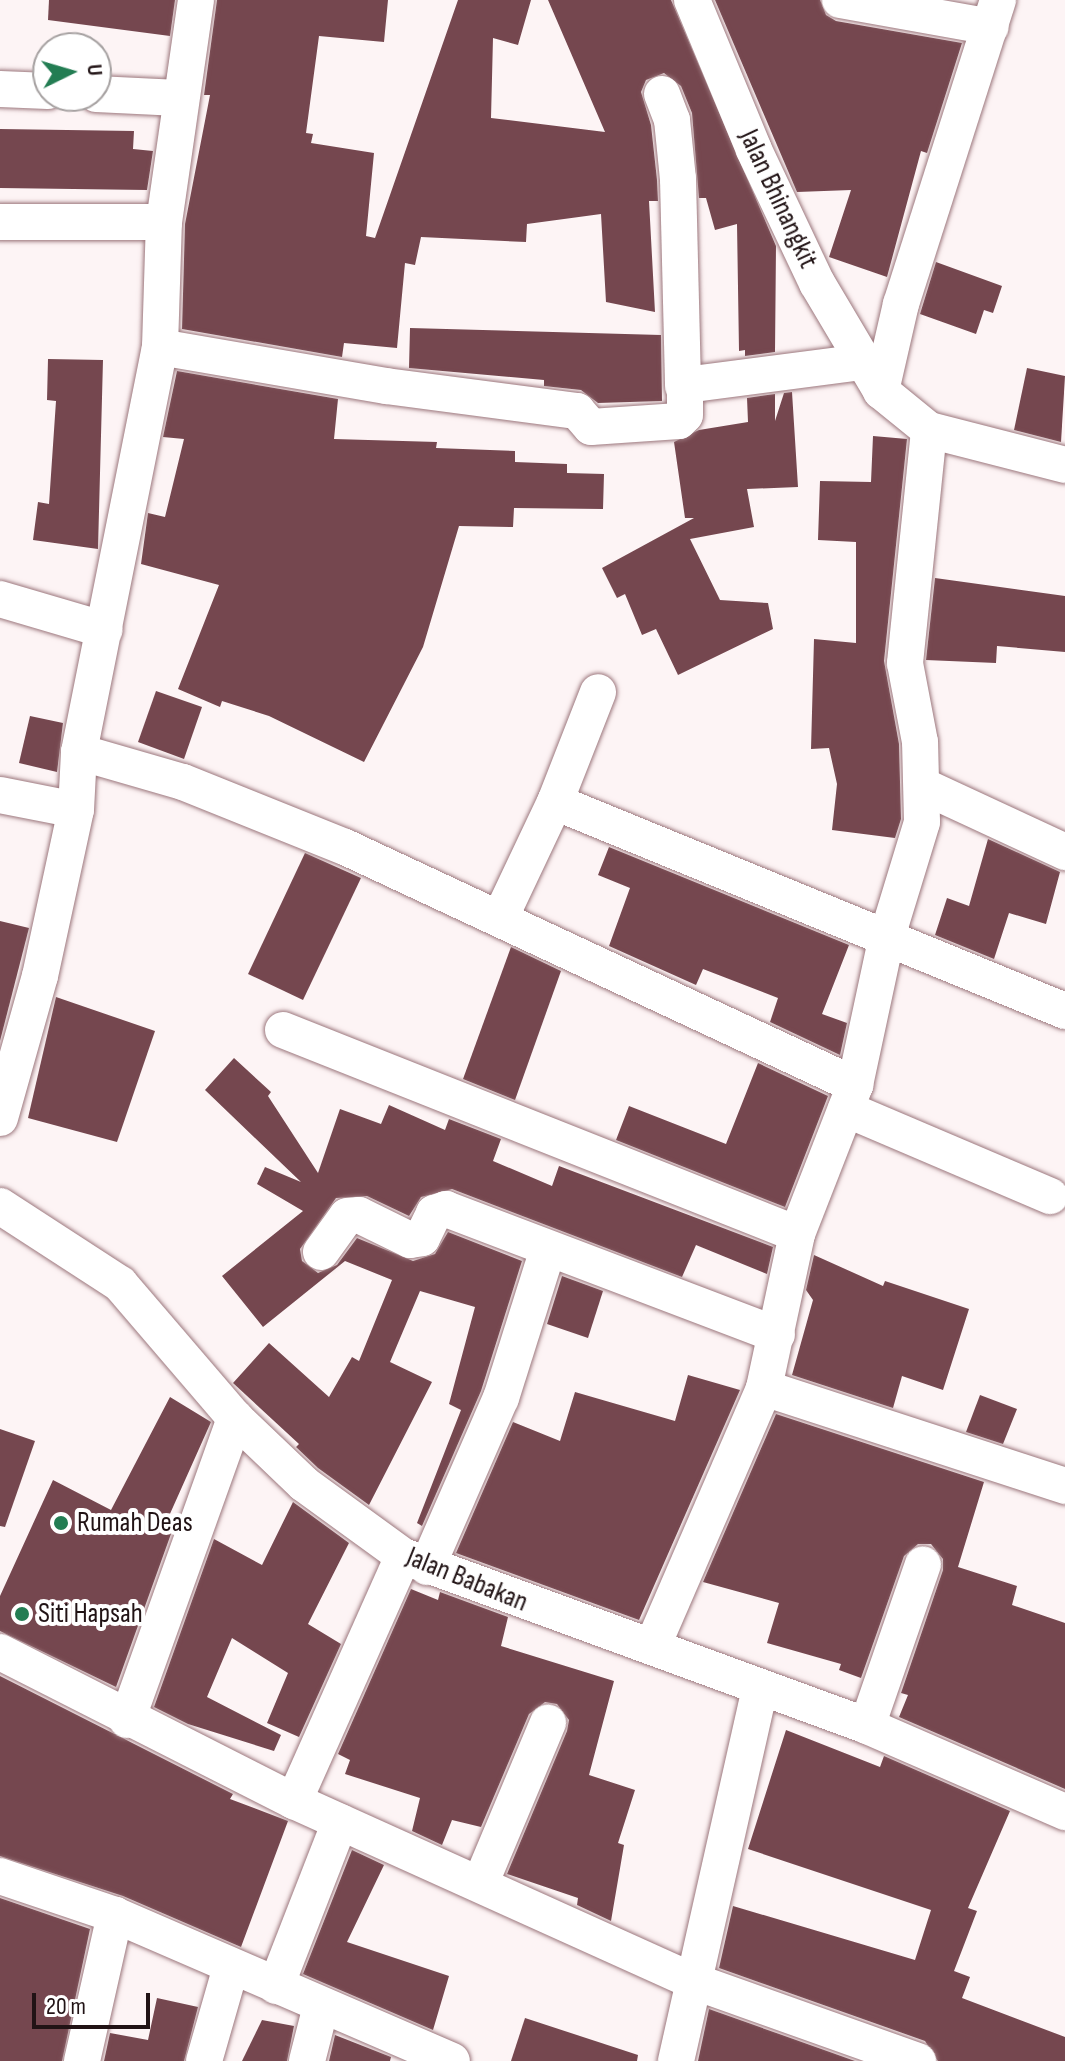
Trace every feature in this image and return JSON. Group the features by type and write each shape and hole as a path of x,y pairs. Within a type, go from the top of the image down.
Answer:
{"street":[{"path":"0,1118 40,976 76,810 79,752 160,347 164,222 179,98 196,0"},
{"name":"Jalan Bhinangkit","path":"692,0 754,150 817,283 871,376"},
{"path":"840,0 995,14 901,304 871,376"},
{"path":"0,89 32,90"},
{"path":"160,347 386,386 577,411 591,427 679,421 685,415 681,219 672,120 662,94"},
{"path":"112,95 179,98"},
{"path":"0,222 164,222"},
{"path":"683,386 871,376 929,430 1065,465"},
{"path":"653,1645 764,1388 797,1234 850,1097 886,940 922,822 923,786 905,663 929,430"},
{"path":"0,599 105,630"},
{"path":"501,916 555,802 598,692"},
{"path":"79,752 183,782 501,916 850,1097 1050,1196"},
{"path":"923,786 1064,850"},
{"path":"0,795 76,810"},
{"path":"555,802 1065,1011"},
{"path":"283,1030 797,1234"},
{"name":"Jalan Babakan","path":"0,1206 120,1284 235,1418 304,1484 415,1561 563,1618 653,1645 760,1689 867,1726 988,1780 1064,1808"},
{"path":"321,1252 347,1216 359,1215 410,1240 422,1238 434,1213 446,1209 777,1335"},
{"path":"294,1801 501,1398 548,1249"},
{"path":"764,1388 1065,1486"},
{"path":"127,1720 235,1418"},
{"path":"867,1726 923,1564"},
{"path":"0,1652 127,1720 294,1801 481,1882 693,1981 918,2061"},
{"path":"676,2061 760,1689"},
{"path":"481,1882 548,1723"},
{"path":"276,1986 340,1822"},
{"path":"0,1876 115,1915 452,2061"},
{"path":"82,2061 115,1915"},
{"path":"204,2061 231,1967"},
{"path":"307,2061 321,2006"}],"building":[{"path":"49,0 175,0 170,36 48,20"},
{"path":"217,0 388,0 384,42 319,36 306,133 313,134 311,143 374,153 366,236 375,238 458,0 531,0 518,45 493,38 491,118 605,132 548,0 671,0 776,246 775,352 745,356 745,350 739,351 737,224 715,230 706,198 699,198 692,113 681,86 664,73 646,80 641,92 651,125 657,180 658,201 649,201 655,312 606,302 601,214 527,224 526,242 421,237 415,265 405,263 397,348 344,343 342,357 182,329 185,224 210,95 204,95"},
{"path":"715,0 820,0 826,15 836,21 962,43 927,153 921,151 887,277 829,257 851,190 797,192"},
{"path":"0,129 134,131 133,149 153,151 147,190 0,188"},
{"path":"936,262 1002,286 993,313 984,310 976,334 920,314"},
{"path":"410,328 661,335 662,401 598,403 581,390 544,386 544,380 409,368"},
{"path":"48,359 103,360 98,549 33,540 38,502 49,504 56,401 47,400"},
{"path":"1027,368 1065,376 1061,442 1014,430"},
{"path":"177,371 338,399 334,439 437,442 436,448 515,451 515,462 567,464 567,473 604,474 603,509 514,508 513,527 459,526 423,647 364,762 269,716 222,701 220,707 178,689 219,585 141,564 148,513 165,517 184,439 163,437"},
{"path":"792,392 798,487 747,489 754,527 690,539 720,600 768,603 773,629 678,675 656,629 642,635 625,594 617,598 602,568 694,518 685,518 674,442 699,430 748,422 747,398 775,394 775,421 784,393"},
{"path":"873,436 907,439 884,661 899,744 901,819 895,838 832,830 837,784 829,748 811,749 814,639 856,643 856,542 818,540 820,481 871,482"},
{"path":"935,578 1065,596 1065,652 997,646 996,663 926,660"},
{"path":"156,691 202,707 184,759 138,742"},
{"path":"30,716 63,723 57,772 19,763"},
{"path":"988,839 1060,872 1046,924 1009,913 994,959 935,935 947,898 969,906"},
{"path":"609,847 849,945 822,1014 847,1023 840,1055 770,1022 778,998 703,969 696,985 609,946 630,888 598,875"},
{"path":"305,853 361,878 303,1000 248,974"},
{"path":"0,921 29,928 0,1041"},
{"path":"511,947 561,971 515,1100 463,1079"},
{"path":"56,997 155,1031 117,1142 28,1118"},
{"path":"234,1058 271,1092 268,1096 318,1173 340,1109 381,1124 389,1105 445,1130 449,1119 501,1139 493,1161 552,1186 559,1166 773,1247 767,1274 696,1245 682,1277 452,1189 421,1197 409,1216 367,1196 336,1198 300,1249 302,1261 318,1273 337,1265 357,1238 413,1261 435,1254 448,1232 522,1261 481,1391 422,1526 417,1523 461,1410 449,1404 475,1307 420,1291 390,1362 432,1382 369,1505 318,1468 296,1447 299,1444 233,1383 269,1343 329,1397 352,1357 359,1361 392,1280 345,1261 263,1327 222,1276 303,1211 257,1184 265,1167 301,1182 205,1090"},
{"path":"758,1063 828,1096 785,1207 616,1140 629,1106 726,1144"},
{"path":"814,1255 883,1286 885,1281 969,1309 943,1390 902,1376 893,1408 792,1375 813,1300 806,1290"},
{"path":"562,1276 603,1291 588,1338 547,1324"},
{"path":"688,1375 740,1390 639,1620 456,1553 513,1422 560,1441 575,1392 675,1421"},
{"path":"980,1395 1017,1409 1003,1444 966,1432"},
{"path":"170,1397 211,1422 169,1516 176,1520 116,1687 0,1631 0,1596 53,1480 111,1510"},
{"path":"776,1414 984,1482 958,1567 1017,1586 1012,1605 1065,1623 1065,1789 899,1717 908,1695 901,1693 943,1570 943,1559 931,1544 918,1544 904,1556 861,1678 839,1670 841,1664 767,1643 779,1603 703,1582"},
{"path":"0,1429 35,1441 5,1527 0,1526"},
{"path":"293,1502 349,1543 308,1624 341,1644 299,1737 267,1723 288,1673 232,1638 207,1697 281,1735 274,1751 188,1724 154,1707 214,1539 262,1565"},
{"path":"411,1589 438,1600 440,1592 508,1617 501,1646 614,1681 589,1775 635,1790 618,1843 624,1845 611,1921 577,1905 578,1898 507,1874 567,1731 569,1720 557,1704 545,1702 529,1714 481,1827 452,1820 442,1845 412,1831 420,1798 345,1774 350,1760 338,1754"},
{"path":"0,1676 233,1794 230,1799 288,1821 241,1947 123,1896 0,1856"},
{"path":"786,1730 880,1767 884,1756 1010,1811 968,1908 977,1911 954,1971 970,1977 962,1998 1065,2037 1065,2061 938,2061 925,2041 719,1968 733,1906 915,1960 931,1910 748,1849"},
{"path":"352,1850 384,1865 347,1942 449,1976 433,2030 303,1974"},
{"path":"0,1898 90,1929 62,2061 0,2061"},
{"path":"157,1998 198,2007 184,2061 104,2061 110,2033 148,2040"},
{"path":"709,2009 855,2061 698,2061"},
{"path":"525,2018 638,2055 637,2061 511,2061"},
{"path":"262,2020 294,2026 287,2061 242,2061"},
{"path":"335,2035 391,2057 390,2061 329,2061"}],"place":[{"name":"Rumah Deas","path":"61,1523"},
{"name":"Siti Hapsah","path":"22,1614"}]}
